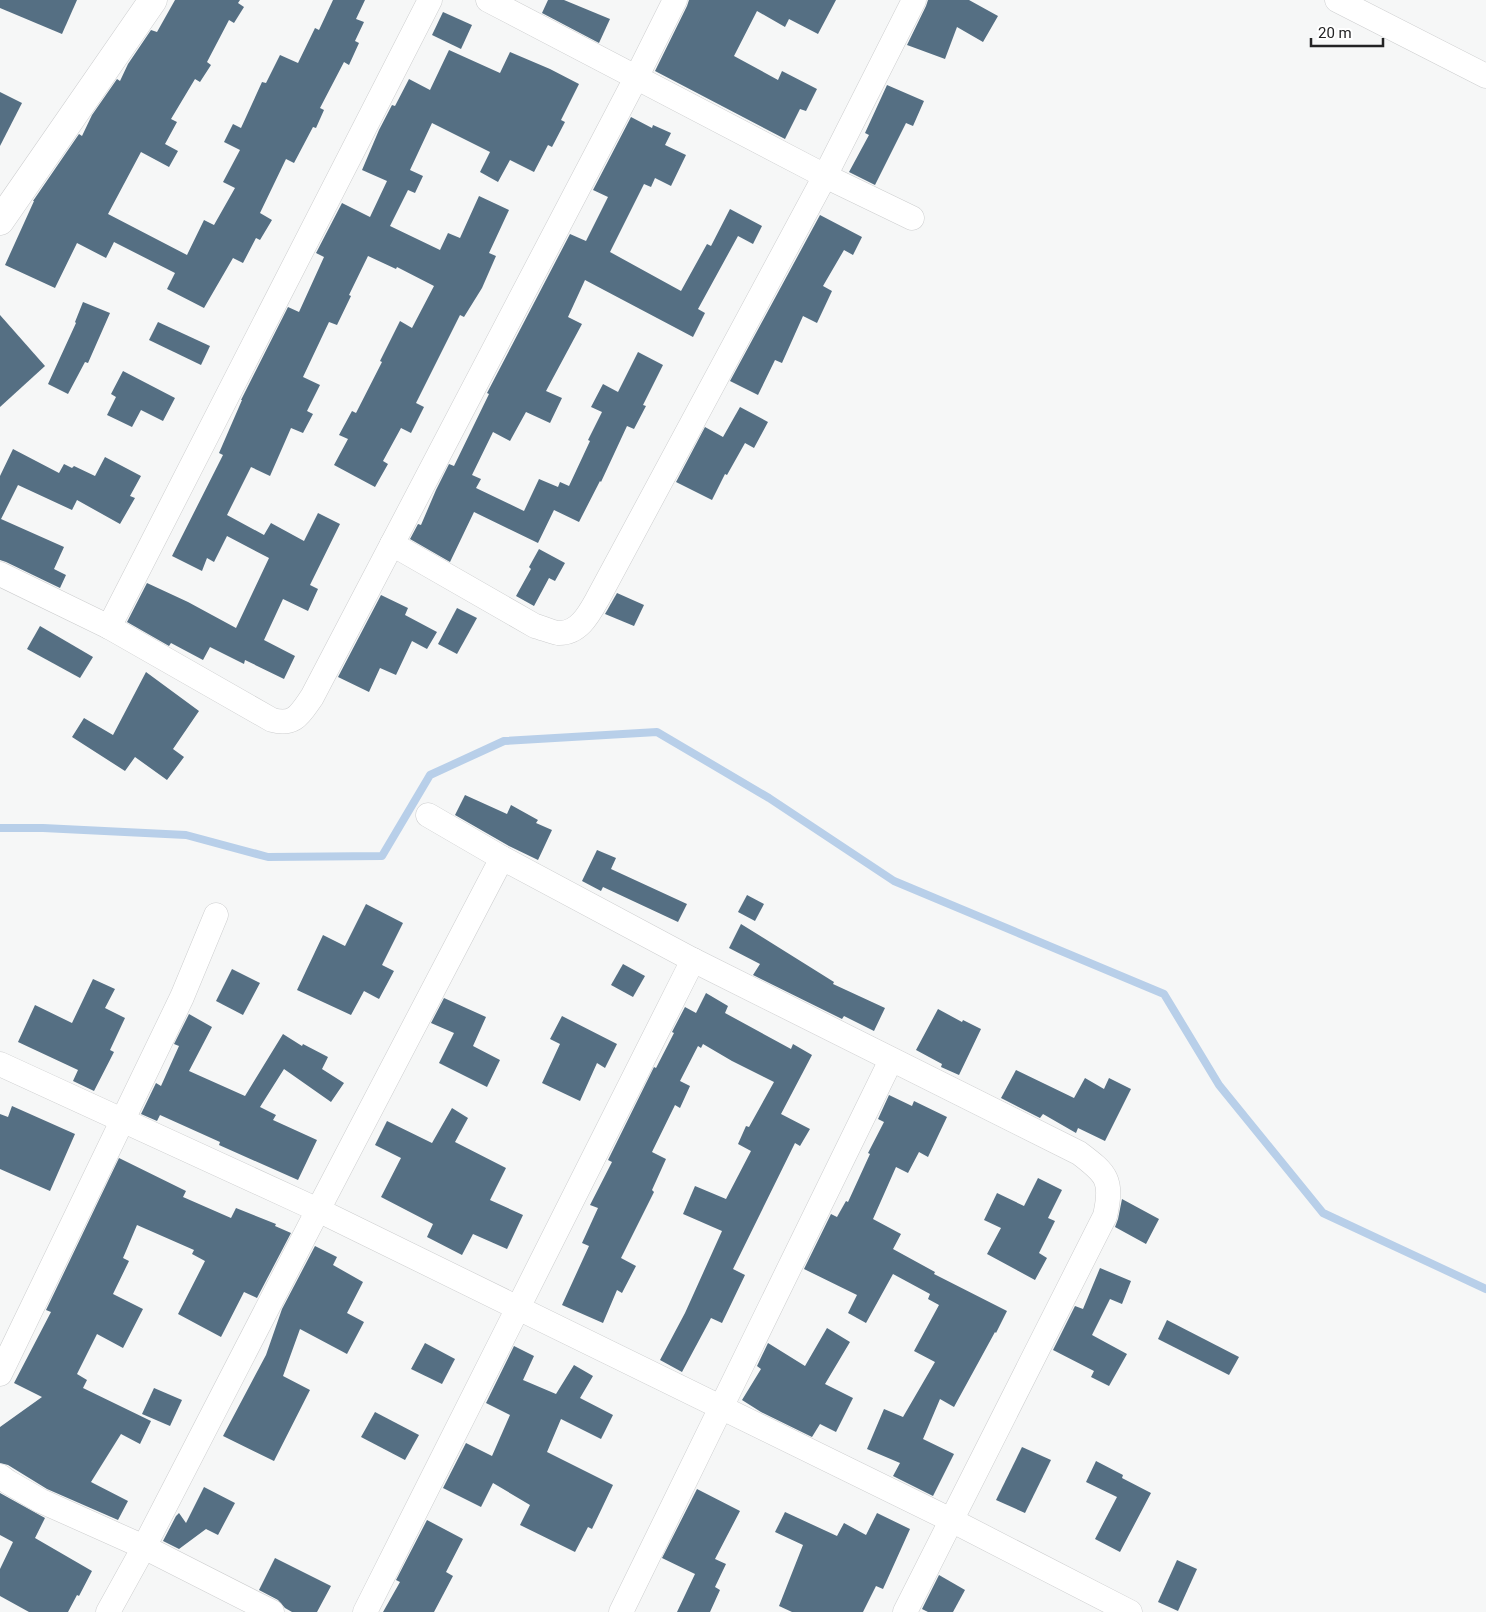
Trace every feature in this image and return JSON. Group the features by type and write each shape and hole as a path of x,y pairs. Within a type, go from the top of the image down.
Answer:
{"main road":[{"path":"0,221 154,0"}],"street":[{"path":"109,627 430,0"},
{"path":"488,0 637,76 825,176 912,218"},
{"path":"0,574 109,627 272,720 290,721 298,716 312,697 675,0"},
{"path":"392,544 535,626 558,633 568,632 577,628 588,616 598,598 825,176 914,0"},
{"path":"1338,0 1486,76"},
{"path":"428,815 502,858 693,960 1079,1153 1098,1168 1107,1179 1109,1196 1105,1216 905,1612"},
{"path":"108,1612 144,1548 502,858"},
{"path":"0,1374 182,997 216,914"},
{"path":"365,1612 693,960"},
{"path":"621,1612 891,1060"},
{"path":"0,1064 318,1210 722,1406 1130,1612"},
{"path":"0,1476 42,1501 144,1548 272,1612"}],"building":[{"path":"0,0 77,0 62,34 0,8"},
{"path":"175,0 240,0 238,3 244,7 234,23 229,20 207,62 211,65 200,82 195,79 171,119 177,122 165,144 178,151 169,167 141,152 108,214 187,255 204,220 214,225 235,188 223,182 240,150 224,142 233,124 241,128 262,82 266,83 280,55 298,63 315,28 319,30 333,0 365,0 356,19 364,22 355,41 359,43 349,65 344,62 320,108 324,110 316,128 313,127 294,163 286,159 260,213 272,220 260,240 256,238 243,263 233,258 204,308 167,289 175,273 114,242 106,258 77,243 55,288 5,265 33,201 79,134 82,136 92,115 117,79 120,81 128,64 151,30 157,32"},
{"path":"548,0 564,0 610,19 599,43 542,13"},
{"path":"689,0 836,0 818,34 789,19 785,27 757,11 734,56 778,80 782,71 817,89 806,111 800,109 785,139 655,71"},
{"path":"928,0 969,0 998,16 983,42 957,27 945,59 907,45"},
{"path":"443,12 472,25 461,49 432,35"},
{"path":"449,50 500,73 510,52 579,84 561,120 565,122 552,147 548,145 534,172 510,160 498,182 480,172 490,152 432,123 410,170 423,176 415,193 408,190 390,226 440,250 448,233 460,238 479,196 509,210 489,253 496,256 482,288 464,317 460,315 416,403 424,407 411,433 401,428 383,461 388,464 375,487 334,465 348,439 339,435 352,411 356,413 400,321 412,328 434,286 397,267 396,269 368,256 337,325 329,322 303,377 320,385 307,411 313,414 303,433 291,428 270,476 251,467 227,515 264,535 271,523 304,541 318,513 340,524 310,585 318,589 308,611 283,599 264,640 295,656 284,679 245,660 244,664 210,647 203,660 171,643 169,646 127,622 147,583 188,602 236,628 269,558 227,536 214,562 207,558 202,571 172,556 223,455 219,453 241,400 288,307 299,312 324,257 316,253 342,203 370,217 387,181 362,170 392,105 395,106 409,79 430,90"},
{"path":"887,85 924,101 913,126 906,123 875,185 849,172 869,135 865,133"},
{"path":"0,92 22,103 0,146"},
{"path":"631,117 652,128 653,125 671,133 665,145 686,155 671,186 655,178 651,187 644,184 610,252 681,291 707,244 711,246 730,209 762,226 753,244 738,236 698,309 705,313 693,337 585,280 568,317 582,324 546,391 562,398 550,423 526,412 510,441 493,432 472,475 481,479 476,488 524,511 539,479 558,487 560,482 569,486 602,412 591,407 603,384 618,392 638,352 663,365 643,405 646,406 634,429 627,426 601,482 579,522 554,510 538,543 474,512 450,562 410,539 418,524 421,525 449,464 454,466 489,394 487,393 570,234 586,241 608,197 593,190"},
{"path":"820,215 862,237 853,255 844,250 823,286 832,291 817,323 803,316 782,363 775,360 758,395 730,381"},
{"path":"83,302 110,313 88,363 85,362 68,394 48,384 76,323"},
{"path":"0,315 45,366 0,407"},
{"path":"158,322 210,346 201,365 149,340"},
{"path":"123,371 175,398 163,421 141,410 132,427 107,415 116,397 111,394"},
{"path":"740,407 768,422 754,448 745,443 727,475 725,474 712,500 676,482 705,427 723,437"},
{"path":"13,449 59,473 64,464 72,468 74,466 95,476 105,457 141,476 130,496 135,498 120,524 77,500 72,510 18,485 1,519 64,547 54,569 66,575 60,588 0,560 0,476"},
{"path":"539,549 565,563 555,581 549,578 534,606 516,596 531,569 529,567"},
{"path":"617,593 644,605 634,626 605,614"},
{"path":"381,595 408,608 405,615 437,632 427,649 412,641 396,675 380,668 369,692 338,677"},
{"path":"457,608 477,618 457,654 438,644"},
{"path":"40,626 93,657 80,678 27,649"},
{"path":"146,672 199,711 173,749 184,757 167,780 135,757 125,771 72,737 84,718 113,735"},
{"path":"465,795 507,814 511,805 538,820 536,823 552,830 538,860 509,846 455,815"},
{"path":"597,850 616,858 611,869 687,904 678,922 603,887 601,891 582,881"},
{"path":"747,895 764,904 755,921 738,912"},
{"path":"366,904 403,923 382,965 394,971 379,999 364,991 351,1015 297,990 323,935 345,946"},
{"path":"741,924 834,982 833,984 885,1008 874,1031 844,1016 842,1019 753,975 760,964 729,948"},
{"path":"623,964 645,976 633,997 611,985"},
{"path":"232,969 260,983 243,1015 216,1001"},
{"path":"93,979 115,989 105,1008 125,1018 110,1050 114,1052 94,1091 73,1081 78,1070 18,1042 35,1005 72,1023"},
{"path":"706,993 728,1006 725,1013 791,1049 793,1044 812,1055 781,1114 810,1129 800,1146 795,1143 733,1269 745,1275 722,1323 711,1318 682,1372 660,1360 685,1313 722,1231 683,1214 695,1186 726,1199 751,1151 738,1144 746,1126 749,1127 774,1082 703,1044 701,1048 698,1046 680,1081 690,1086 680,1108 675,1105 652,1152 666,1159 652,1190 654,1192 621,1258 636,1266 622,1293 617,1290 603,1323 562,1305 589,1246 582,1243 598,1208 590,1205 612,1162 608,1160 654,1067 656,1068 674,1033 672,1032 685,1007 696,1013"},
{"path":"444,998 486,1017 473,1046 500,1060 487,1087 439,1063 454,1033 431,1023"},
{"path":"938,1009 962,1022 963,1020 981,1029 959,1075 941,1067 942,1064 916,1050"},
{"path":"189,1014 212,1027 189,1071 245,1096 283,1034 302,1046 303,1044 328,1057 322,1069 344,1083 331,1102 284,1069 260,1107 276,1115 273,1120 317,1140 298,1180 219,1145 220,1142 160,1115 157,1121 141,1114 156,1083 161,1086 179,1046 174,1044"},
{"path":"562,1016 617,1044 605,1068 597,1063 580,1101 542,1083 560,1044 550,1039"},
{"path":"1016,1070 1074,1098 1085,1078 1104,1089 1109,1078 1131,1089 1105,1141 1078,1128 1076,1133 1043,1114 1040,1118 1001,1098"},
{"path":"889,1095 912,1106 914,1101 947,1117 928,1157 919,1152 908,1173 896,1167 873,1219 901,1234 893,1249 935,1272 934,1274 1007,1311 954,1407 940,1399 923,1439 954,1454 933,1496 893,1476 900,1463 867,1449 884,1409 903,1417 935,1362 914,1351 939,1305 928,1299 930,1294 893,1274 866,1323 848,1313 857,1295 804,1269 831,1214 837,1217 846,1201 848,1202 870,1154 868,1153 884,1122 878,1119"},
{"path":"12,1106 75,1134 50,1191 0,1169 0,1114 8,1117"},
{"path":"452,1108 468,1118 455,1142 506,1168 490,1200 523,1215 507,1249 473,1234 462,1255 427,1237 433,1224 381,1197 401,1158 375,1145 387,1121 432,1143"},
{"path":"119,1158 186,1191 183,1197 231,1218 236,1208 276,1224 275,1226 291,1233 257,1298 244,1292 221,1337 178,1314 205,1261 192,1254 194,1250 137,1225 123,1258 129,1261 113,1294 143,1309 123,1348 97,1334 77,1374 87,1380 83,1388 151,1421 140,1444 121,1434 91,1482 128,1501 118,1520 47,1489 8,1465 0,1463 0,1427 42,1397 14,1383 51,1312 46,1310"},
{"path":"1038,1178 1062,1190 1048,1218 1055,1221 1039,1253 1047,1258 1035,1280 987,1254 1001,1228 984,1220 997,1193 1024,1206"},
{"path":"1122,1199 1159,1219 1146,1244 1115,1227"},
{"path":"315,1246 337,1257 333,1265 363,1282 347,1313 364,1322 347,1354 300,1329 283,1376 310,1390 274,1461 223,1436 266,1355 282,1309"},
{"path":"1100,1268 1131,1281 1122,1304 1110,1299 1092,1335 1127,1354 1109,1386 1091,1377 1094,1371 1053,1350 1075,1306 1083,1309"},
{"path":"1167,1320 1239,1357 1229,1375 1158,1339"},
{"path":"827,1328 850,1342 825,1384 853,1398 836,1432 820,1424 812,1437 761,1412 742,1400 761,1369 757,1366 768,1343 805,1366"},
{"path":"425,1343 455,1359 442,1384 411,1369"},
{"path":"514,1346 534,1356 523,1380 556,1394 574,1365 593,1376 580,1398 613,1415 601,1439 561,1419 547,1452 613,1485 592,1529 588,1527 575,1552 520,1525 530,1505 493,1483 481,1507 443,1488 466,1443 492,1456 510,1415 486,1403"},
{"path":"154,1388 182,1400 170,1426 142,1414"},
{"path":"375,1412 419,1435 405,1460 361,1437"},
{"path":"1022,1447 1051,1460 1025,1513 996,1500"},
{"path":"1096,1461 1123,1475 1122,1478 1151,1493 1120,1552 1095,1539 1117,1497 1086,1482"},
{"path":"204,1487 235,1503 218,1535 206,1529 179,1549 163,1541 179,1513 186,1523"},
{"path":"697,1489 740,1511 715,1559 726,1564 715,1587 720,1590 710,1612 677,1612 695,1574 662,1558"},
{"path":"0,1493 45,1518 35,1538 92,1571 68,1612 29,1612 0,1596 0,1569 13,1542 0,1535"},
{"path":"785,1512 837,1536 844,1523 866,1535 877,1513 910,1529 883,1589 876,1586 863,1612 792,1612 779,1606 803,1545 775,1532"},
{"path":"427,1520 463,1539 446,1572 453,1576 434,1612 383,1612 400,1582 396,1580"},
{"path":"275,1558 331,1586 317,1612 292,1612 285,1608 278,1600 259,1590"},
{"path":"1177,1560 1197,1569 1178,1611 1158,1602"},
{"path":"939,1575 965,1590 953,1612 928,1612 922,1609"}],"waterway":[{"path":"0,828 43,828 186,835 268,857 382,856 430,775 504,741 657,732 769,798 894,881 1164,994 1219,1085 1323,1213 1486,1289"}]}
